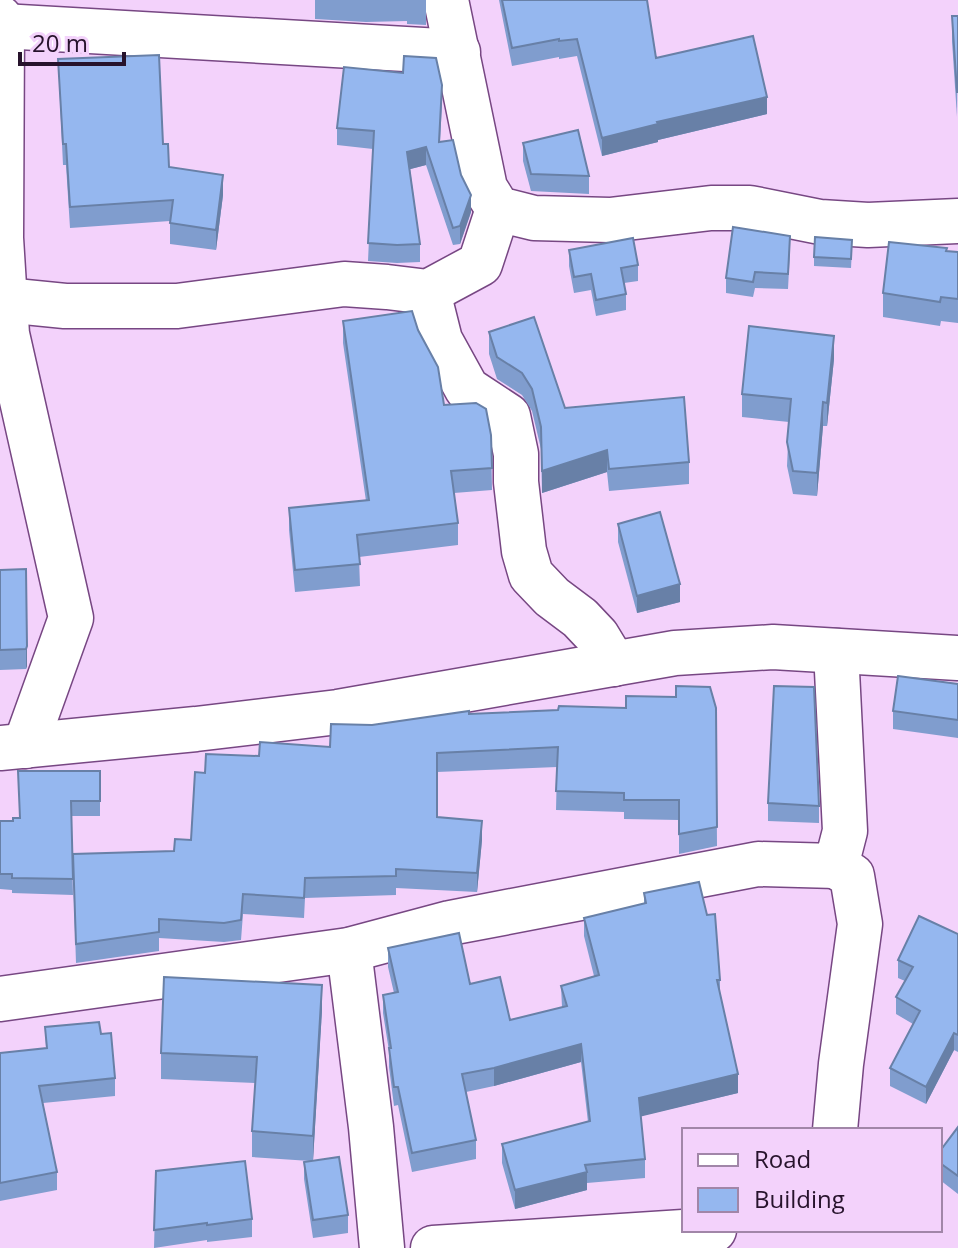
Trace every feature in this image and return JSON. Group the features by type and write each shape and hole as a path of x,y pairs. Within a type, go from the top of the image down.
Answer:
{"street":[{"path":"446,0 485,188 498,209 534,218 610,220 711,208 750,208 820,222 958,221"},
{"path":"458,52 1,22 0,238 7,334 71,618 13,747 338,712 675,653 773,647 958,658"},
{"path":"5,300 65,306 177,306 344,284 428,292 480,264 498,209"},
{"path":"428,292 440,340 467,389 508,416 516,454 524,551 531,575 597,636 614,664"},
{"path":"836,651 845,831 836,866"},
{"path":"0,999 349,950 450,923 758,864 836,866 852,876 860,924 835,1128"},
{"path":"349,950 382,1248"},
{"path":"433,1248 683,1232"}],"building":[{"path":"502,0 647,0 656,58 753,36 767,97 602,138 577,39 559,39 512,48"},
{"path":"952,16 958,16 958,92 957,92"},
{"path":"159,55 163,144 168,144 169,167 223,175 216,230 170,223 173,200 70,207 58,59"},
{"path":"404,56 436,58 442,85 439,142 453,140 461,175 471,195 460,226 453,228 426,147 407,152 420,244 368,243 374,131 337,128 344,67 403,73"},
{"path":"578,130 589,176 531,174 523,143"},
{"path":"733,227 790,236 788,274 755,272 753,282 726,278"},
{"path":"815,237 852,240 851,259 814,257"},
{"path":"633,238 638,265 621,268 626,294 596,300 591,274 574,277 569,250"},
{"path":"889,242 958,252 958,299 941,297 940,302 883,293"},
{"path":"412,311 418,330 438,367 444,405 476,403 486,409 492,468 451,471 458,523 357,535 360,564 295,570 289,508 369,500 343,321"},
{"path":"534,317 565,408 684,397 689,462 609,469 607,450 542,471 541,427 532,389 522,373 497,357 489,332"},
{"path":"749,326 834,336 827,403 823,402 817,473 793,471 787,442 791,399 742,394"},
{"path":"660,512 680,584 637,596 618,524"},
{"path":"26,569 27,646 26,649 0,650 0,570"},
{"path":"898,676 958,684 958,720 893,711"},
{"path":"676,686 710,687 716,708 717,827 679,834 679,800 624,800 624,793 556,791 558,747 437,753 437,817 482,821 477,873 396,869 396,876 305,878 304,898 243,894 241,920 224,923 159,919 159,932 76,944 73,854 174,851 175,839 191,840 195,772 205,773 206,754 259,756 260,742 330,747 331,724 372,725 469,711 469,714 558,710 559,706 626,708 626,696 676,697"},
{"path":"774,686 814,687 819,806 768,803"},
{"path":"18,771 100,771 100,801 71,801 73,879 12,878 12,874 0,874 0,821 20,818"},
{"path":"699,882 707,915 715,914 720,980 717,980 738,1074 639,1098 645,1159 585,1165 587,1172 515,1190 502,1144 590,1121 581,1044 462,1074 476,1140 412,1153 398,1087 394,1087 389,1048 383,995 398,992 388,948 459,933 470,984 500,977 510,1020 567,1006 561,986 599,975 584,918 646,903 644,893"},
{"path":"919,916 958,934 958,1035 954,1033 926,1087 890,1068 920,1011 896,997 913,967 898,960"},
{"path":"164,977 322,985 313,1136 252,1131 257,1057 161,1053"},
{"path":"99,1022 101,1034 111,1033 115,1078 39,1086 57,1172 0,1183 0,1053 47,1048 45,1027"},
{"path":"958,1127 958,1176 942,1164 942,1148"},
{"path":"339,1157 348,1215 313,1220 304,1162"},
{"path":"245,1161 252,1219 154,1230 156,1171"}]}
